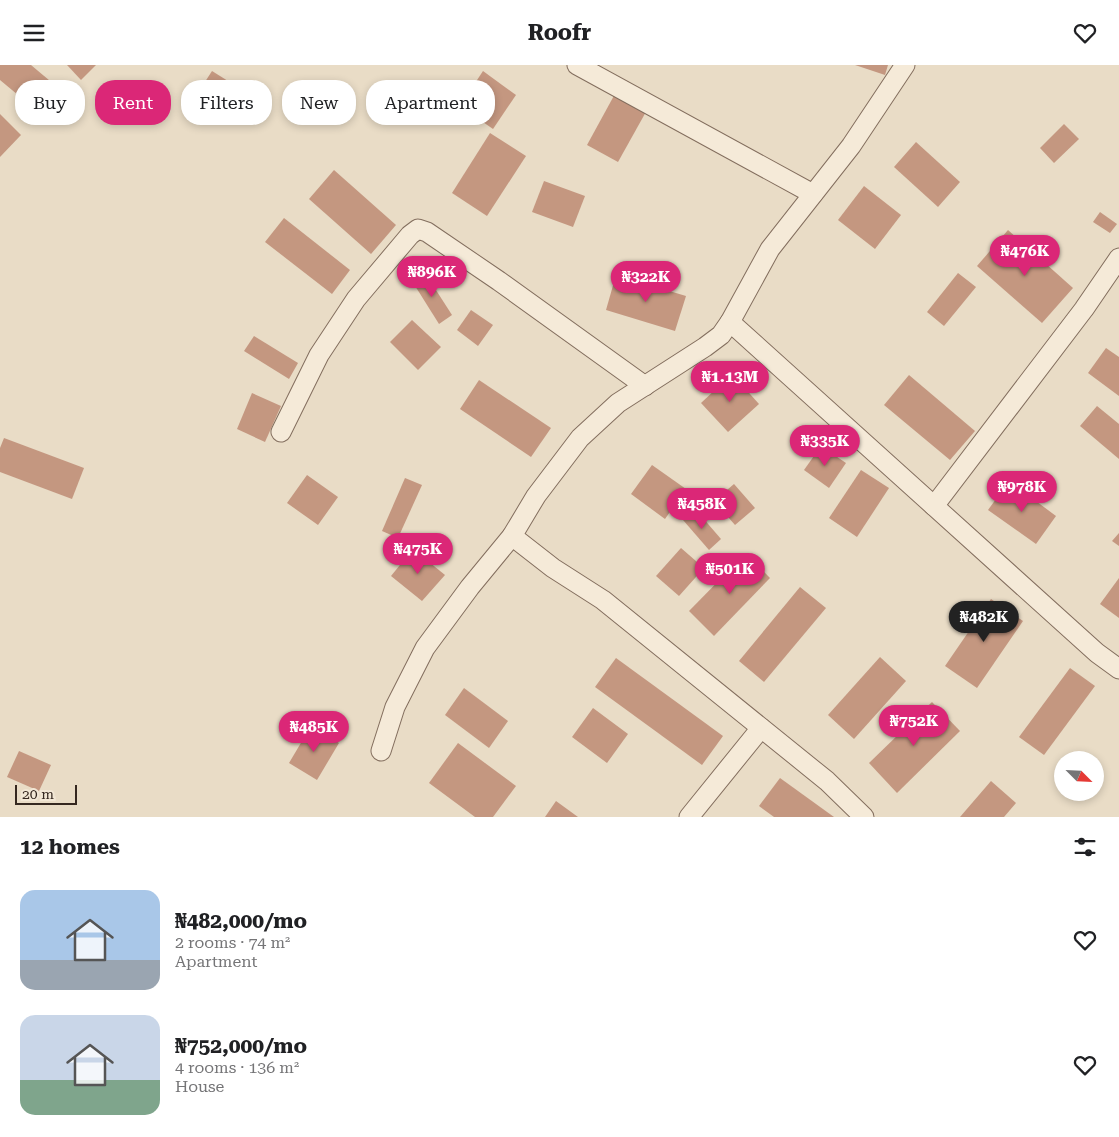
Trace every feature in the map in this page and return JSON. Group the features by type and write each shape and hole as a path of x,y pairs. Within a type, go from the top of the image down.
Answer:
{"street":[{"path":"577,65 813,193"},
{"path":"382,751 395,707 425,647 470,587 512,536 536,496 580,438 618,403 705,347 720,335 730,322 770,249 851,146 905,65"},
{"path":"281,432 318,355 356,299 410,235 418,229 427,231 645,386"},
{"path":"934,506 1084,309 1119,258"},
{"path":"730,322 1097,653 1119,669"},
{"path":"512,536 553,568 603,600 827,781 864,817"},
{"path":"689,817 761,728"}],"building":[{"path":"0,65 31,65 49,80 15,80 15,92 0,80"},
{"path":"67,65 96,65 81,80"},
{"path":"855,65 888,65 885,75"},
{"path":"212,71 226,80 206,80"},
{"path":"483,71 516,95 493,129 487,125 495,125 495,80 477,80"},
{"path":"616,92 647,110 618,162 587,145"},
{"path":"0,114 21,135 0,157"},
{"path":"1064,124 1079,139 1054,163 1040,148"},
{"path":"490,133 526,156 487,216 452,193"},
{"path":"916,142 960,182 938,207 894,167"},
{"path":"334,170 396,225 371,254 309,199"},
{"path":"544,181 585,196 573,227 532,212"},
{"path":"864,186 901,215 875,249 838,220"},
{"path":"1100,212 1117,224 1110,233 1093,222"},
{"path":"284,218 350,270 332,294 265,242"},
{"path":"1008,230 1073,288 1042,323 977,266"},
{"path":"425,273 452,315 439,324 412,281"},
{"path":"958,273 976,287 944,326 927,312"},
{"path":"616,275 686,296 675,331 606,310"},
{"path":"471,310 493,325 478,346 457,330"},
{"path":"412,320 441,347 418,370 390,342"},
{"path":"254,336 298,363 289,379 244,351"},
{"path":"1106,348 1119,357 1119,396 1088,373"},
{"path":"732,374 759,404 728,432 701,403"},
{"path":"909,375 975,431 950,460 884,405"},
{"path":"479,380 551,428 531,457 460,409"},
{"path":"252,393 281,406 265,442 237,429"},
{"path":"1097,406 1119,424 1119,459 1080,426"},
{"path":"4,438 84,468 72,499 0,472 0,448"},
{"path":"821,446 846,463 829,488 804,470"},
{"path":"652,465 686,489 665,519 631,494"},
{"path":"861,470 889,488 857,537 829,518"},
{"path":"307,475 338,497 318,525 287,503"},
{"path":"405,478 422,485 398,538 382,531"},
{"path":"1009,481 1056,516 1036,544 988,510"},
{"path":"734,484 755,508 735,525 714,501"},
{"path":"696,510 721,539 709,550 683,520"},
{"path":"1119,533 1119,546 1112,541"},
{"path":"681,548 704,568 679,596 656,576"},
{"path":"413,549 445,575 422,601 391,576"},
{"path":"746,553 770,578 714,636 689,611"},
{"path":"1119,578 1119,618 1100,604"},
{"path":"800,587 826,608 764,682 739,661"},
{"path":"991,599 1023,621 977,688 945,666"},
{"path":"880,657 906,681 854,739 828,715"},
{"path":"616,658 723,736 702,765 595,687"},
{"path":"1070,668 1095,686 1044,755 1019,737"},
{"path":"464,688 508,721 489,748 445,715"},
{"path":"932,702 960,731 897,793 869,763"},
{"path":"593,708 628,734 607,763 572,737"},
{"path":"311,726 339,743 317,780 289,763"},
{"path":"458,743 516,786 493,817 475,817 429,783"},
{"path":"19,751 51,765 39,791 7,777"},
{"path":"780,778 834,817 774,817 759,806"},
{"path":"991,781 1016,803 1004,817 960,817"},
{"path":"556,801 578,817 545,817"}]}
